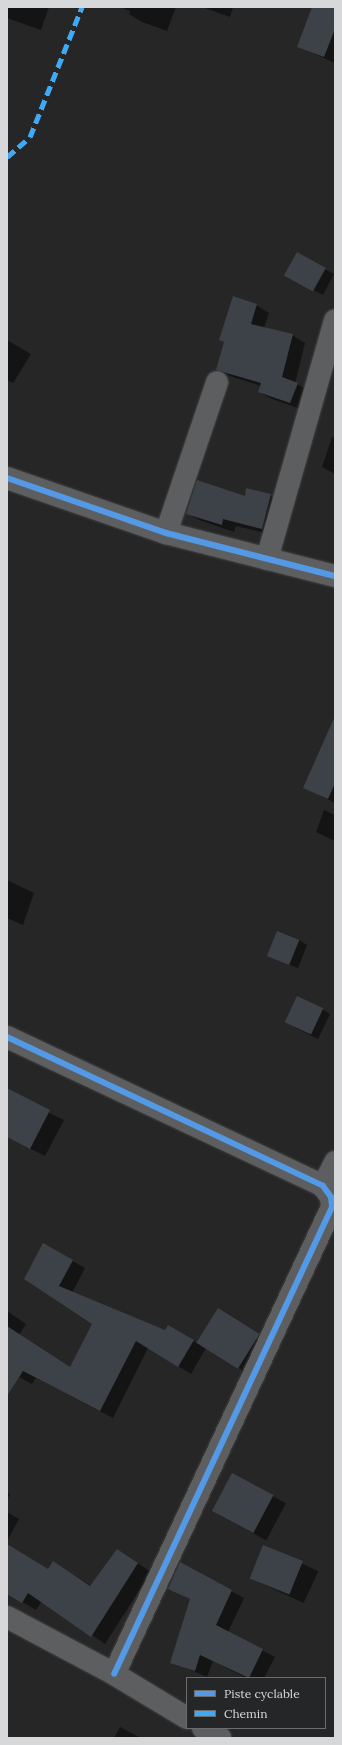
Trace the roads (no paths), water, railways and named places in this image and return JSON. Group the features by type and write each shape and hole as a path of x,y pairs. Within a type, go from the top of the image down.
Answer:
{"street":[{"path":"267,559 335,321"},
{"path":"166,533 217,382"},
{"path":"7,478 166,533 335,576"},
{"path":"7,1037 323,1186 331,1197 332,1207 114,1674"},
{"path":"323,1186 335,1162"},
{"path":"7,1617 114,1674 186,1717"},
{"path":"206,1729 220,1738"}]}
